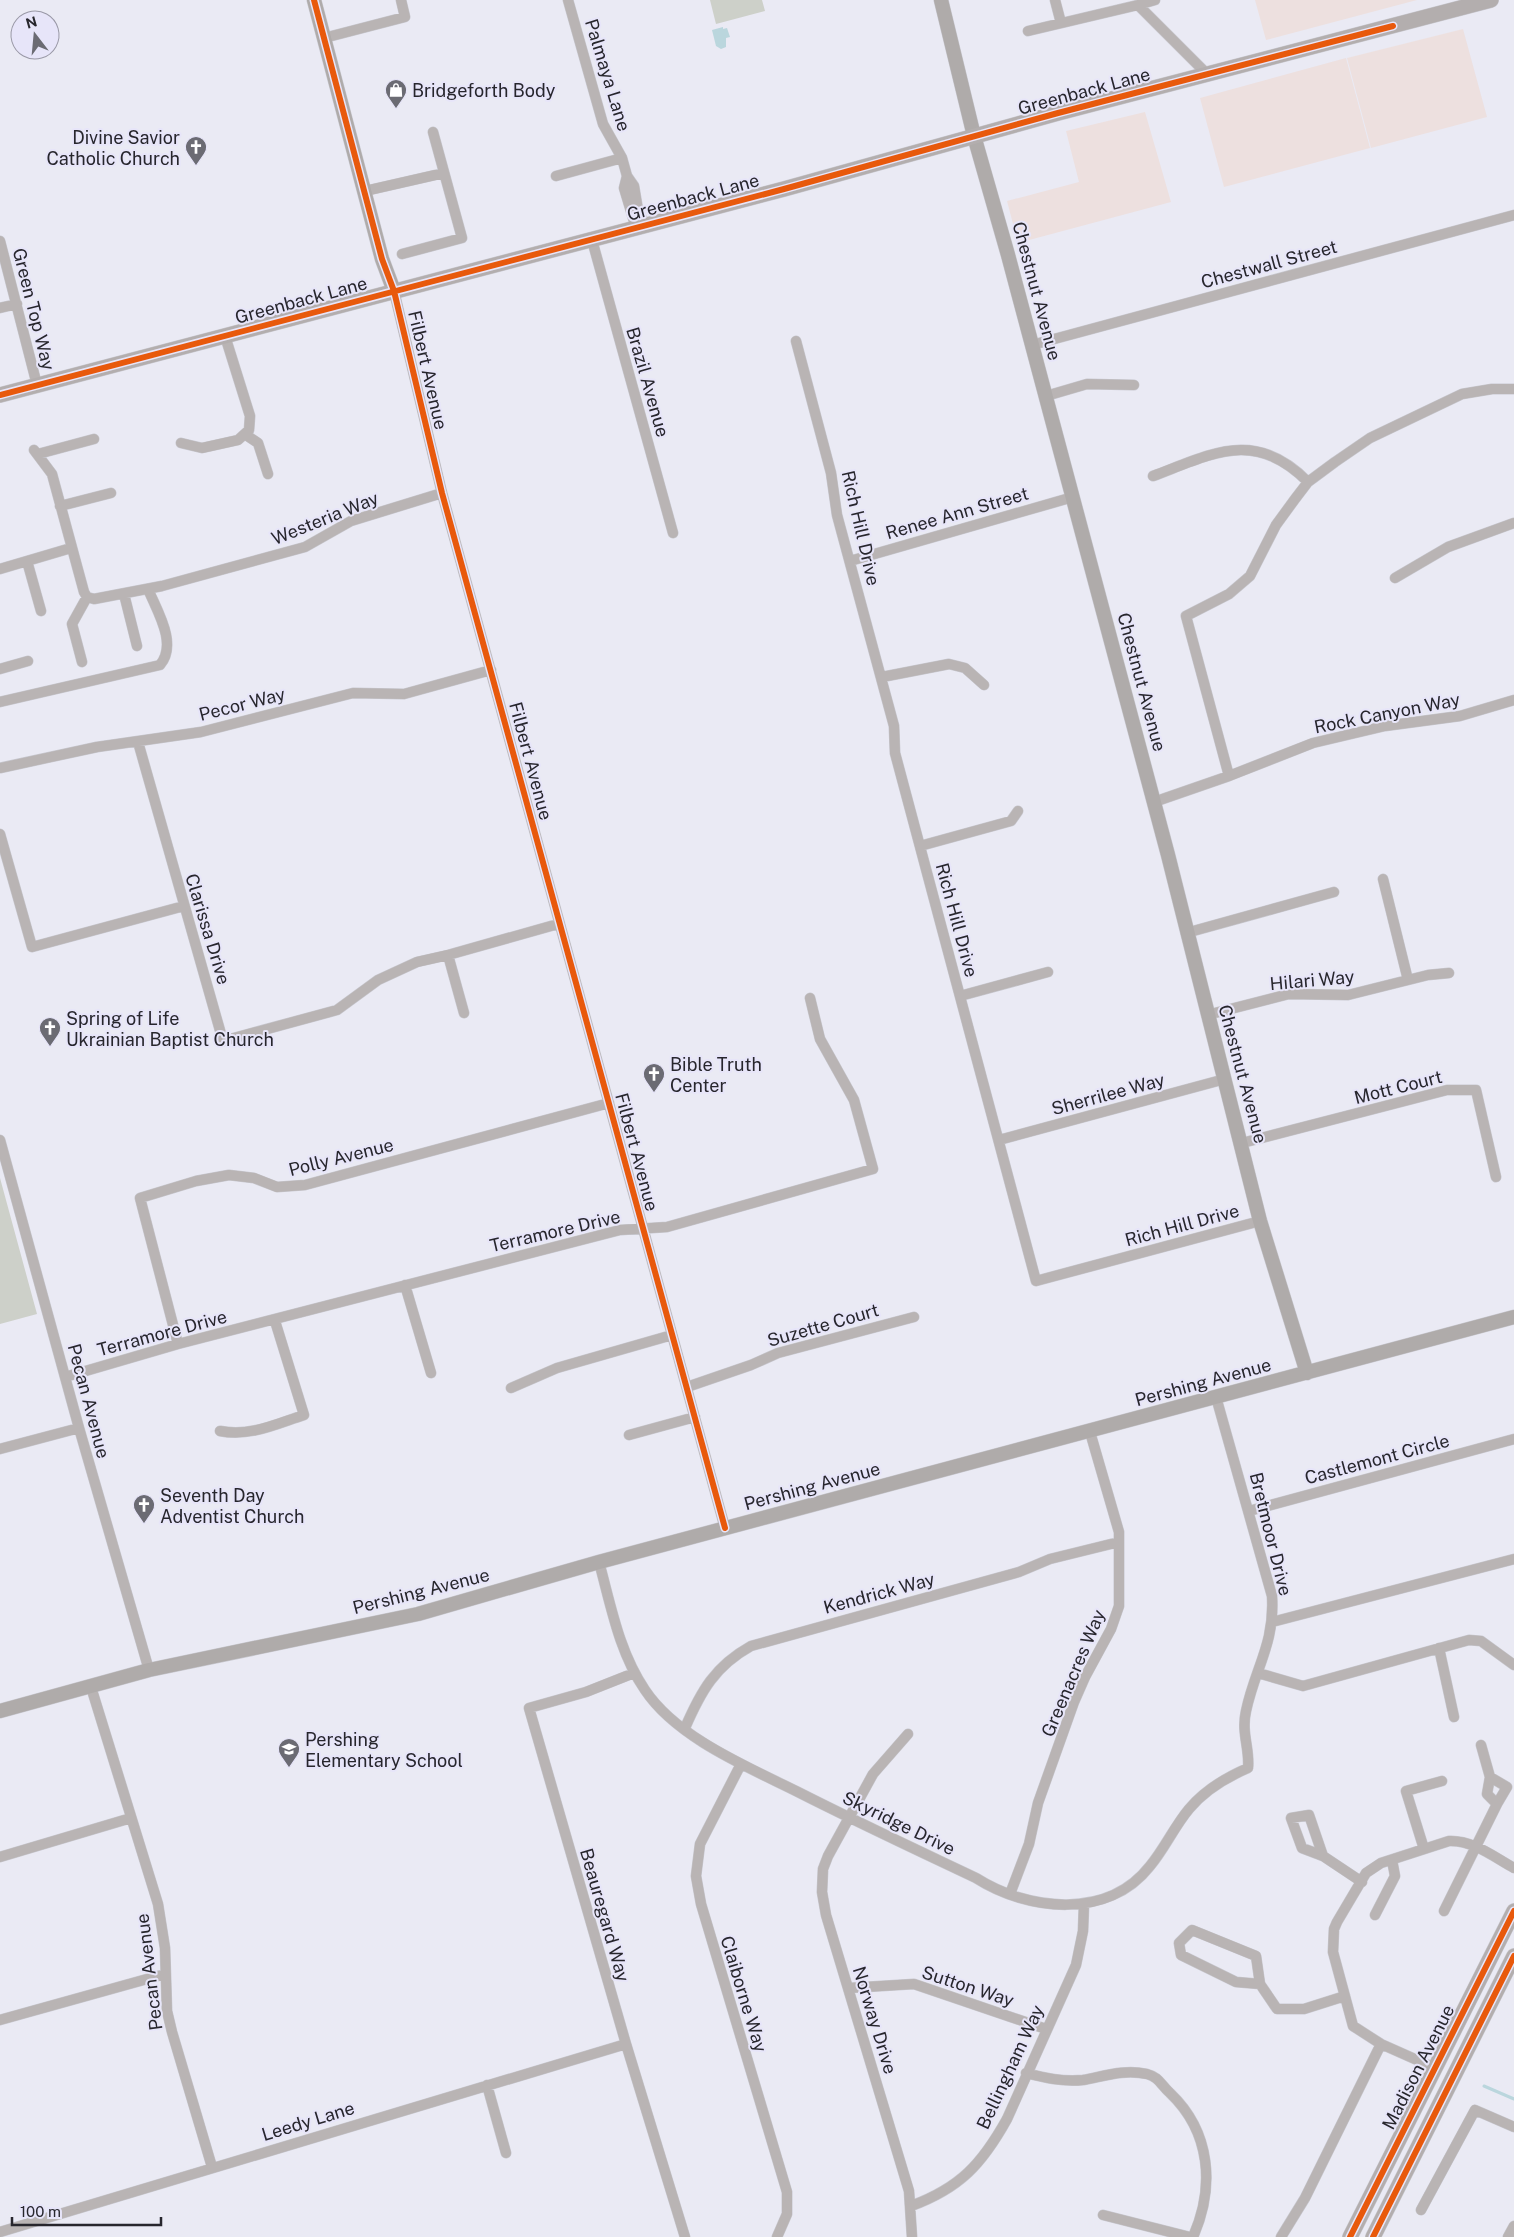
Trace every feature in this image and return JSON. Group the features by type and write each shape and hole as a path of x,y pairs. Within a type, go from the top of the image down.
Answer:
{"main road":[{"name":"Greenback Lane","path":"0,395 394,290 592,240 974,136 1491,0"},
{"name":"Madison Avenue","path":"1350,2237 1514,1911"},
{"name":"Madison Avenue","path":"1373,2237 1514,1956"}],"street":[{"name":"Filbert Avenue","path":"314,0 382,259 394,290 442,493 558,924 725,1528"},
{"path":"324,38 405,17 401,0"},
{"name":"Palmaya Lane","path":"568,0 602,124 622,158 627,176 634,186 641,226"},
{"path":"1055,0 1062,23"},
{"path":"1028,31 1155,0"},
{"name":"Chestnut Avenue","path":"944,1 974,136 1046,396 1154,802 1207,1015 1242,1143 1260,1221 1307,1373"},
{"path":"1138,5 1208,75"},
{"path":"402,254 462,238 433,132"},
{"name":"Palmaya Lane","path":"556,176 622,158"},
{"path":"365,191 444,173"},
{"name":"Chestwall Street","path":"1032,345 1514,215"},
{"name":"Brazil Avenue","path":"592,240 673,533"},
{"name":"Green Top Way","path":"0,241 18,304 37,385"},
{"path":"0,308 18,304"},
{"path":"181,443 202,448 238,440 246,435 250,427 250,416 225,336"},
{"name":"Rich Hill Drive","path":"796,342 831,472 837,515 894,726 895,753 1036,1281 1260,1221"},
{"path":"1046,396 1087,384 1134,385"},
{"path":"1229,776 1186,616 1229,594 1250,576 1276,526 1308,482 1370,438 1462,394 1514,389"},
{"path":"246,435 258,443 268,474"},
{"path":"82,662 72,624 87,597 71,548 52,474 36,452 94,439"},
{"path":"1153,476 1202,456 1220,451 1239,450 1271,456 1296,470 1308,482"},
{"path":"60,506 111,493"},
{"name":"Westeria Way","path":"87,597 98,599 162,586 305,547 352,521 442,493"},
{"name":"Renee Ann Street","path":"850,561 1072,497"},
{"path":"1395,578 1457,542 1514,523"},
{"path":"0,568 71,548"},
{"path":"27,561 41,611"},
{"path":"0,702 160,665 167,657 168,641 148,589"},
{"path":"124,594 137,646"},
{"path":"0,669 28,661"},
{"path":"882,677 949,664 965,668 984,685"},
{"name":"Pecor Way","path":"0,768 97,747 201,732 353,692 404,694 491,670"},
{"name":"Rock Canyon Way","path":"1154,802 1229,776 1313,743 1384,726 1460,716 1514,700"},
{"name":"Clarissa Drive","path":"138,742 184,906 203,965 223,1041 337,1010 378,980 417,962 558,924"},
{"path":"920,846 1011,821 1018,811"},
{"path":"0,834 5,870 32,947 184,906"},
{"path":"1382,879 1408,980"},
{"path":"1186,933 1334,892"},
{"path":"448,955 464,1013"},
{"path":"960,996 1048,972"},
{"name":"Hilari Way","path":"1207,1015 1289,994 1338,996 1449,973"},
{"name":"Terramore Drive","path":"65,1377 178,1344 275,1321 620,1230 667,1227 874,1169 854,1100 820,1039 810,998"},
{"name":"Sherrilee Way","path":"999,1140 1225,1079"},
{"name":"Mott Court","path":"1242,1143 1447,1090 1476,1090 1496,1177"},
{"name":"Polly Avenue","path":"178,1344 140,1198 196,1181 229,1175 254,1178 277,1187 305,1185 609,1103"},
{"name":"Pecan Avenue","path":"0,1140 148,1670"},
{"path":"405,1286 430,1373"},
{"name":"Suzette Court","path":"687,1387 751,1365 778,1353 914,1317"},
{"name":"Pershing Avenue","path":"0,1711 148,1670 418,1614 599,1562 1514,1317"},
{"path":"220,1430 236,1434 256,1431 304,1415 275,1321"},
{"path":"511,1388 557,1368 672,1336"},
{"name":"Bretmoor Drive","path":"1216,1397 1271,1588 1272,1622 1269,1641 1246,1711 1244,1728 1248,1768"},
{"path":"630,1435 695,1417"},
{"path":"0,1449 79,1428"},
{"name":"Greenacres Way","path":"1010,1894 1029,1844 1038,1803 1074,1702 1089,1669 1112,1628 1119,1606 1118,1526 1090,1432"},
{"name":"Castlemont Circle","path":"1249,1511 1514,1439"},
{"name":"Kendrick Way","path":"685,1728 706,1684 738,1654 751,1646 1019,1572 1050,1559 1119,1542"},
{"path":"1272,1622 1514,1559"},
{"name":"Skyridge Drive","path":"599,1562 620,1640 634,1673 669,1718 742,1764 847,1817 976,1878 994,1890 1051,1905 1084,1904 1110,1897 1132,1884 1150,1867 1190,1808 1218,1783 1248,1768"},
{"path":"1258,1673 1303,1686 1439,1648 1476,1640 1489,1646 1514,1665"},
{"path":"1439,1648 1454,1717"},
{"name":"Beauregard Way","path":"634,1673 586,1692 529,1708 626,2044 685,2237"},
{"name":"Pecan Avenue","path":"91,1687 158,1904 165,1948 168,2011 172,2032 212,2167"},
{"name":"Norway Drive","path":"908,1734 873,1774 847,1817 823,1869 822,1892 826,1914 909,2191 912,2237"},
{"path":"1481,1745 1490,1777 1487,1794 1497,1804"},
{"name":"Claiborne Way","path":"742,1764 700,1844 696,1876 700,1904 786,2192 787,2214 777,2237"},
{"path":"1444,1911 1507,1787 1490,1777"},
{"path":"1424,1849 1406,1791 1442,1781"},
{"path":"0,1857 131,1818"},
{"path":"1435,2068 1381,2044 1353,2026 1333,1952 1334,1929 1366,1873 1381,1863 1449,1841 1459,1841 1476,1847 1514,1868"},
{"path":"1323,1856 1362,1882"},
{"path":"1375,1915 1395,1876 1392,1860"},
{"name":"Bellingham Way","path":"911,2206 944,2192 957,2183 982,2158 1007,2119 1076,1965 1082,1931 1084,1904"},
{"path":"1260,1984 1236,1982 1181,1955 1179,1943 1192,1930 1256,1956 1260,1984 1277,2009 1304,2009 1345,1996"},
{"path":"0,2020 165,1974"},
{"name":"Sutton Way","path":"849,1988 914,1984 1046,2029"},
{"name":"Leedy Lane","path":"0,2232 626,2044"},
{"path":"1281,2237 1305,2198 1381,2044"},
{"path":"1026,2073 1051,2080 1081,2080 1120,2072 1145,2074 1157,2077 1186,2112 1207,2163 1203,2210 1192,2237 1103,2215"},
{"path":"487,2085 506,2153"},
{"path":"1421,2210 1475,2110 1514,2127"},
{"path":"1508,2237 1514,2226"}],"shaded area":[{"path":"710,0 762,0 765,11 716,24"},
{"path":"1255,0 1417,0 1266,40"},
{"path":"1463,29 1487,117 1371,148 1347,58"},
{"path":"1346,58 1370,148 1224,187 1200,98"},
{"path":"1145,112 1171,202 1018,243 1007,201 1079,182 1066,131"},
{"path":"0,1178 37,1314 0,1324"}],"water":[{"path":"723,27 723,29 727,28 730,37 726,38 726,47 721,49 716,46 712,30"}],"waterway":[{"path":"1484,2086 1514,2099"}],"cycle path":[{"path":"314,0 382,259 394,291 442,493 725,1528"},
{"path":"0,395 784,189 1058,113 1393,26"},
{"path":"1350,2237 1514,1911"},
{"path":"1373,2237 1514,1956"}],"place":[{"name":"Bridgeforth Body","path":"396,109"},
{"name":"Divine Savior Catholic Church","path":"196,166"},
{"name":"Spring of Life Ukrainian Baptist Church","path":"50,1047"},
{"name":"Bible Truth Center","path":"654,1093"},
{"name":"Seventh Day Adventist Church","path":"144,1524"},
{"name":"Pershing Elementary School","path":"289,1768"}]}
